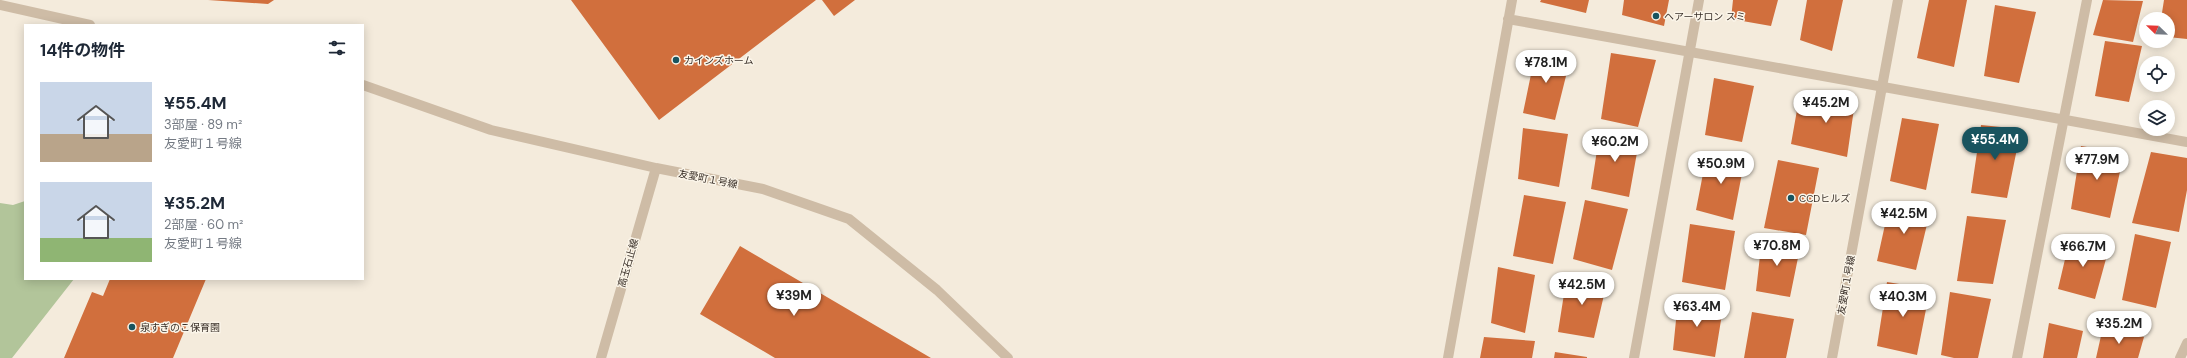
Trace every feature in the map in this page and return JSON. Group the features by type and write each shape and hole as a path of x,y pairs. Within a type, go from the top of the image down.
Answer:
{"street":[{"path":"1448,358 1512,0"},
{"path":"1634,358 1698,0"},
{"name":"友愛町１号線","path":"1832,358 1898,0"},
{"path":"2017,358 2062,119 2087,0"},
{"path":"0,5 86,24"},
{"path":"1508,19 2187,142"},
{"name":"友愛町１号線","path":"364,85 491,130 656,168 763,189 850,219 937,290 1008,358"},
{"name":"高玉石止線","path":"601,358 656,168"},
{"path":"2180,358 2187,342"}],"green space":[{"path":"24,201 24,280 73,280 12,358 0,358 0,203 13,205"}],"building":[{"path":"208,0 274,0 268,4"},
{"name":"カインズホーム","path":"571,0 816,0 659,120"},
{"path":"822,0 855,0 834,16"},
{"path":"1541,0 1589,0 1586,13 1540,2"},
{"path":"1624,0 1669,0 1664,26 1622,15"},
{"path":"1733,0 1778,0 1771,26 1731,19"},
{"path":"1807,0 1843,0 1832,51 1800,40"},
{"path":"1929,0 1967,0 1954,67 1917,58"},
{"path":"2103,0 2143,1 2140,12 2139,12 2133,42 2093,35"},
{"path":"2164,0 2187,0 2187,39 2175,38 2175,12 2162,12"},
{"path":"1995,5 2036,12 2019,83 1984,76"},
{"path":"2105,41 2139,46 2139,48 2142,48 2129,102 2095,96"},
{"path":"1536,50 1571,56 1555,120 1523,113"},
{"path":"1611,53 1656,60 1638,127 1601,119"},
{"path":"1714,78 1754,86 1742,142 1705,135"},
{"path":"1818,92 1856,95 1847,157 1791,144 1797,110 1811,115"},
{"path":"1902,118 1939,124 1926,190 1890,181"},
{"path":"1981,125 2021,129 2007,198 1971,193"},
{"path":"1523,128 1568,134 1559,187 1518,179"},
{"path":"1600,131 1640,136 1629,197 1591,189"},
{"path":"2081,146 2124,153 2110,218 2071,209"},
{"path":"2151,152 2187,158 2187,190 2179,232 2132,223"},
{"path":"1707,153 1745,158 1733,220 1696,210"},
{"name":"CCDヒルズ","path":"1778,160 1819,168 1806,235 1764,228"},
{"path":"1524,195 1566,202 1553,264 1513,256"},
{"path":"1585,200 1628,209 1612,270 1573,259"},
{"path":"1890,202 1931,208 1916,270 1877,261"},
{"path":"1967,216 2006,220 1993,284 1957,281"},
{"path":"1690,224 1735,231 1725,290 1682,282"},
{"path":"2135,234 2171,242 2156,308 2122,300"},
{"path":"1762,238 1801,243 1790,297 1756,291"},
{"path":"2070,238 2109,248 2095,299 2058,289"},
{"path":"740,246 931,358 775,358 700,314"},
{"path":"1498,267 1535,275 1525,333 1491,323"},
{"path":"1567,275 1607,282 1594,338 1558,332"},
{"name":"泉すぎのこ保育園","path":"110,280 206,280 173,358 64,358 92,292 103,296"},
{"path":"1887,282 1930,289 1917,355 1877,346"},
{"path":"1950,292 1991,299 1978,358 1954,358 1941,355"},
{"path":"1678,300 1723,308 1715,357 1673,350"},
{"path":"1752,312 1794,319 1786,358 1744,358"},
{"path":"2049,323 2083,331 2077,358 2043,358"},
{"path":"2103,327 2144,337 2138,358 2096,358"},
{"path":"1484,337 1535,341 1532,358 1480,358"},
{"path":"1555,352 1587,357 1587,358 1554,358"}],"place":[{"name":"ヘアーサロン スミ","path":"1656,16"},
{"name":"カインズホーム","path":"676,60"},
{"name":"CCDヒルズ","path":"1791,198"},
{"name":"泉すぎのこ保育園","path":"132,327"}]}
